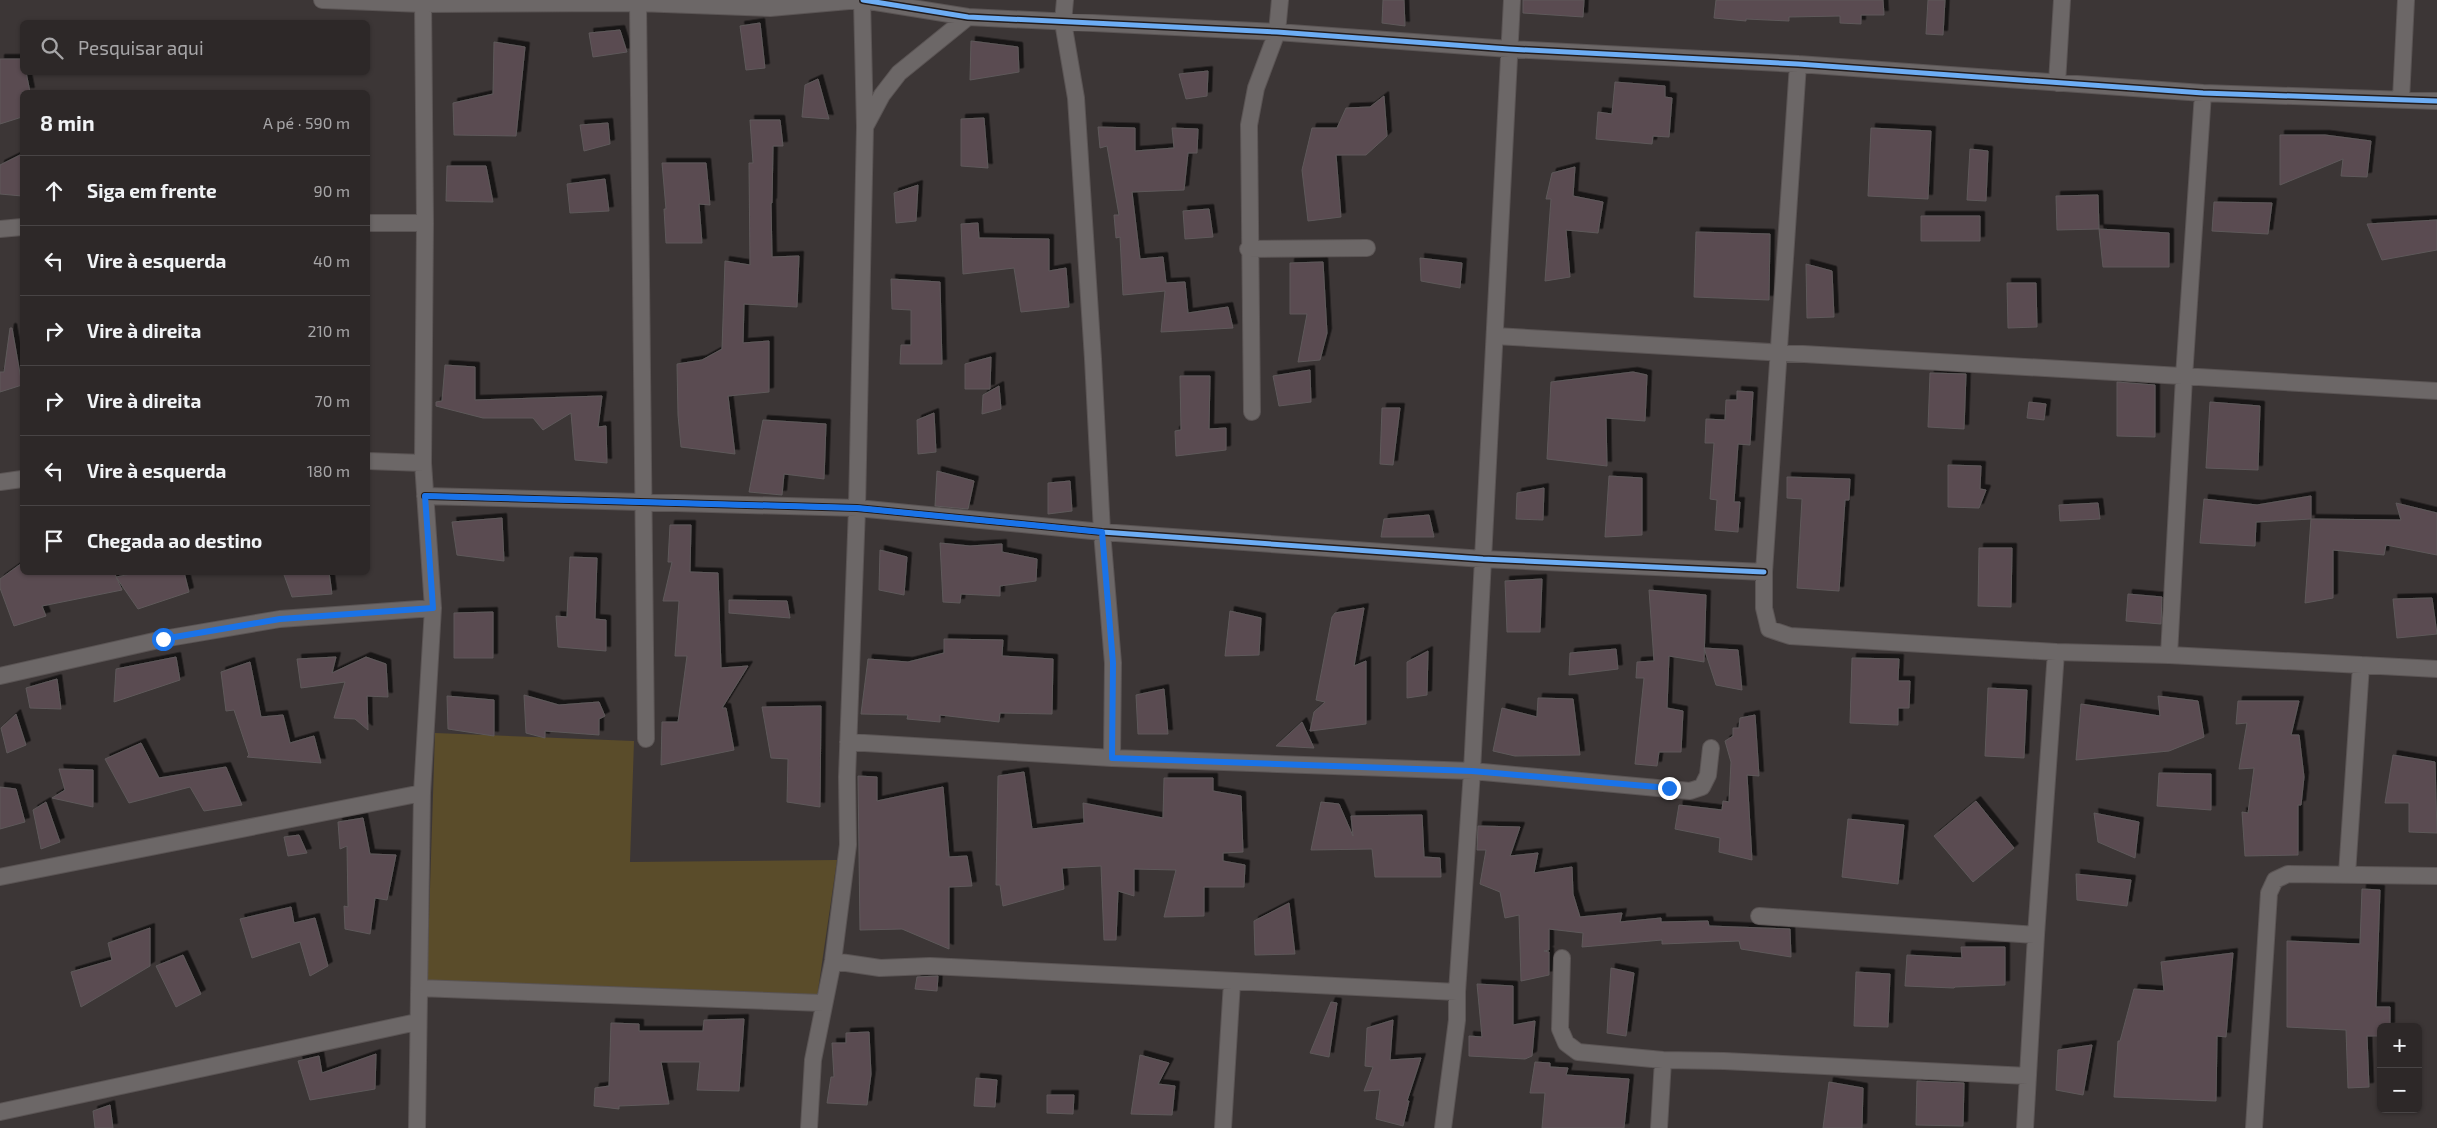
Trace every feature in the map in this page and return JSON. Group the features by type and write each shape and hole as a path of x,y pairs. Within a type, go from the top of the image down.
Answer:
{"street":[{"path":"322,0 771,4 861,0 968,17 1277,32 1509,49 1798,64 2203,93 2437,101"},
{"path":"809,1128 813,1060 833,961 848,845 848,742 857,508 865,127 861,0"},
{"path":"1065,0 1063,22 1076,98 1102,532 1113,663 1112,758"},
{"path":"1252,412 1248,249 1249,125 1256,88 1277,32 1280,0"},
{"path":"1443,1128 1457,1020 1457,992 1472,771 1512,0"},
{"path":"2056,82 2062,0"},
{"path":"2402,99 2406,0"},
{"path":"416,1128 422,793 433,608 423,463 425,224 423,2"},
{"path":"638,3 645,503 646,739"},
{"path":"865,127 882,95 899,73 968,17"},
{"path":"1798,64 1764,572 1764,608 1769,629 1790,636 2056,652 2169,655 2437,669"},
{"path":"2169,655 2184,377 2203,93"},
{"path":"370,223 425,224"},
{"path":"0,229 20,227"},
{"path":"1248,249 1367,248"},
{"path":"1495,336 2437,391"},
{"path":"370,461 423,463"},
{"path":"0,482 20,479"},
{"path":"425,496 857,508 1102,532 1483,559 1764,572"},
{"path":"0,676 163,639 280,619 433,608"},
{"path":"2025,1128 2036,935 2056,652"},
{"path":"2347,874 2362,665"},
{"path":"848,742 1112,758 1472,771 1690,790 1702,787 1708,775 1711,748"},
{"path":"0,876 422,793"},
{"path":"2254,1128 2269,892 2275,880 2288,874 2437,876"},
{"path":"1759,916 2036,935"},
{"path":"1562,958 1560,1029 1566,1043 1578,1052 1663,1060 1734,1061 2028,1076"},
{"path":"833,961 880,968 930,966 1457,992"},
{"path":"1222,1128 1232,982"},
{"path":"419,988 823,1003"},
{"path":"0,1112 417,1022"},
{"path":"1659,1128 1663,1060"}],"shaded area":[{"path":"435,733 634,741 630,862 837,860 817,997 427,982"}],"building":[{"path":"1383,0 1404,0 1405,26 1382,23"},
{"path":"1523,0 1584,0 1583,17 1523,13"},
{"path":"1716,0 1883,0 1884,15 1861,15 1861,24 1840,23 1840,16 1789,17 1789,21 1746,19 1746,21 1714,18"},
{"path":"1928,0 1945,0 1943,35 1926,34"},
{"path":"760,23 765,68 746,70 740,26"},
{"path":"620,30 627,52 593,57 589,33"},
{"path":"971,41 1018,47 1019,72 970,80"},
{"path":"494,42 525,47 516,136 454,135 453,103 493,94"},
{"path":"0,59 20,59 20,75 27,75 30,90 20,90 20,118 0,124"},
{"path":"1208,71 1207,96 1186,99 1179,74"},
{"path":"818,79 829,119 802,117 805,85"},
{"path":"1615,82 1665,86 1665,97 1672,98 1669,137 1653,136 1652,144 1596,139 1598,112 1612,114"},
{"path":"1384,96 1387,136 1366,155 1336,155 1341,217 1308,221 1302,170 1312,128 1337,128 1346,108 1370,107"},
{"path":"984,118 988,168 961,166 961,119"},
{"path":"750,120 780,120 783,146 773,146 772,257 799,256 797,307 744,304 743,343 769,341 769,392 728,396 735,454 681,447 677,364 702,360 722,349 725,261 750,265 749,163 753,163"},
{"path":"608,123 610,144 584,151 580,125"},
{"path":"1098,127 1135,128 1135,151 1174,148 1172,128 1198,129 1197,153 1188,153 1184,190 1132,192 1140,259 1163,257 1166,283 1185,282 1188,313 1228,307 1233,328 1161,332 1165,291 1123,295 1120,237 1116,238 1114,215 1119,215 1107,146 1100,148"},
{"path":"1871,128 1931,131 1928,199 1868,196"},
{"path":"2280,135 2325,135 2371,141 2367,177 2341,176 2343,159 2280,185"},
{"path":"1970,149 1988,151 1986,201 1967,200"},
{"path":"20,155 20,196 0,194 0,165"},
{"path":"662,163 706,163 710,205 699,204 702,243 666,243 664,209 666,209"},
{"path":"447,166 486,166 493,202 446,201"},
{"path":"1575,167 1573,196 1603,202 1598,233 1566,230 1570,277 1545,281 1551,199 1546,199 1552,173"},
{"path":"605,179 609,211 570,213 567,184"},
{"path":"918,185 916,221 896,223 894,193"},
{"path":"2098,195 2099,229 2057,230 2056,196"},
{"path":"2214,202 2272,203 2268,234 2212,231"},
{"path":"1209,209 1213,237 1185,239 1183,211"},
{"path":"1921,216 1980,216 1980,241 1921,241"},
{"path":"2437,220 2437,250 2382,260 2367,224"},
{"path":"978,223 979,238 1049,239 1049,271 1066,268 1069,307 1021,312 1014,268 963,274 961,224"},
{"path":"2099,229 2169,233 2169,267 2103,267"},
{"path":"1696,232 1770,234 1769,300 1694,297"},
{"path":"1420,258 1462,263 1460,288 1421,281"},
{"path":"1323,262 1327,333 1320,360 1298,362 1307,314 1290,314 1290,263"},
{"path":"1806,264 1832,271 1834,317 1807,318"},
{"path":"891,279 940,282 942,364 900,364 901,345 911,345 911,310 892,309"},
{"path":"2007,283 2036,283 2037,327 2008,328"},
{"path":"10,328 12,328 20,374 20,386 0,392 0,372 4,372"},
{"path":"991,357 990,389 965,389 965,364"},
{"path":"445,365 475,367 475,400 602,396 598,427 606,426 607,463 575,460 571,413 543,430 533,418 483,418 436,406 436,402 442,401"},
{"path":"1310,370 1311,402 1279,406 1273,376"},
{"path":"1633,372 1647,375 1645,421 1606,418 1607,466 1547,459 1551,382"},
{"path":"1930,373 1966,374 1964,429 1928,427"},
{"path":"1180,376 1210,376 1209,429 1226,428 1226,450 1176,456 1175,431 1181,430"},
{"path":"2117,382 2155,385 2155,437 2117,436"},
{"path":"999,386 1001,409 982,414 983,395"},
{"path":"1737,391 1753,392 1750,445 1738,444 1734,502 1740,502 1738,532 1715,530 1717,500 1710,499 1714,443 1705,443 1706,419 1725,420 1726,400 1737,400"},
{"path":"2029,402 2046,404 2044,420 2027,418"},
{"path":"2210,402 2260,406 2258,470 2206,468"},
{"path":"1382,408 1400,408 1393,465 1380,464"},
{"path":"934,413 936,452 918,454 917,420"},
{"path":"763,420 826,424 824,479 784,474 782,495 749,492"},
{"path":"1948,465 1981,466 1980,489 1986,490 1979,508 1948,507"},
{"path":"937,471 974,481 968,509 935,506"},
{"path":"1609,476 1642,478 1642,535 1605,537"},
{"path":"1787,477 1850,479 1849,500 1845,500 1839,591 1797,588 1802,499 1787,498"},
{"path":"1070,481 1072,511 1048,514 1048,483"},
{"path":"1544,488 1543,520 1516,519 1517,493"},
{"path":"2311,496 2311,519 2256,522 2255,546 2200,543 2204,499 2257,505"},
{"path":"2098,503 2100,519 2060,521 2059,505"},
{"path":"2396,503 2437,513 2437,555 2386,545 2384,555 2333,550 2333,598 2305,603 2311,519 2401,520"},
{"path":"1429,515 1434,537 1381,537 1384,519"},
{"path":"502,518 504,561 457,555 452,522"},
{"path":"670,525 691,525 690,572 718,573 721,668 748,666 722,708 726,708 734,750 661,765 662,722 678,722 687,656 675,656 679,601 663,601 672,562 668,562"},
{"path":"940,543 970,546 1002,544 1002,552 1037,559 1036,581 1000,586 1000,596 961,594 960,603 943,602"},
{"path":"1979,548 2012,548 2011,607 1978,606"},
{"path":"880,550 907,557 904,595 879,590"},
{"path":"570,557 597,558 595,619 606,620 606,651 558,647 556,616 567,617"},
{"path":"20,564 20,575 115,575 122,590 42,606 46,616 14,626 0,588 0,579"},
{"path":"126,575 185,575 189,592 138,609 116,577"},
{"path":"284,575 329,575 332,594 292,597"},
{"path":"1542,579 1540,632 1507,632 1505,581"},
{"path":"1649,590 1706,595 1704,662 1669,656 1667,708 1683,711 1681,752 1659,752 1657,766 1635,764 1644,678 1636,678 1637,662 1654,661"},
{"path":"2128,594 2162,597 2161,624 2126,621"},
{"path":"2432,598 2437,634 2397,638 2393,599"},
{"path":"729,600 787,601 790,618 729,613"},
{"path":"1364,608 1354,666 1366,661 1366,724 1310,731 1314,712 1325,702 1316,700 1332,617 1335,613"},
{"path":"1230,611 1261,618 1259,655 1225,656"},
{"path":"493,612 493,658 454,658 454,613"},
{"path":"944,639 1003,640 1002,656 1053,659 1052,714 1000,713 999,722 940,715 940,722 907,719 908,715 861,714 868,659 908,662 944,653"},
{"path":"1704,648 1738,650 1742,690 1716,685"},
{"path":"1616,649 1618,669 1569,675 1570,653"},
{"path":"1428,651 1427,695 1407,698 1407,662"},
{"path":"176,657 180,680 114,702 116,669"},
{"path":"336,657 332,673 366,657 386,664 388,697 367,696 368,730 355,719 334,718 345,682 301,688 297,659"},
{"path":"1852,658 1899,659 1898,681 1910,681 1909,708 1898,708 1898,725 1850,723"},
{"path":"250,662 261,717 283,715 290,743 314,736 321,763 247,757 249,755 234,710 226,711 221,672"},
{"path":"57,679 61,709 30,708 26,688"},
{"path":"1988,688 2027,690 2024,758 1985,756"},
{"path":"1164,689 1168,734 1138,734 1136,695"},
{"path":"524,695 559,705 599,702 605,716 599,719 599,735 545,731 545,738 526,733"},
{"path":"447,696 494,700 494,736 448,729"},
{"path":"2158,696 2198,701 2204,737 2169,751 2076,760 2081,704 2160,716"},
{"path":"1538,698 1573,699 1580,755 1515,756 1493,751 1502,708 1537,717"},
{"path":"2238,701 2299,701 2291,735 2299,735 2304,777 2301,805 2298,805 2298,855 2245,856 2242,812 2248,813 2254,768 2239,769 2247,723 2236,724"},
{"path":"821,706 820,807 787,802 788,759 771,758 762,707"},
{"path":"16,714 26,745 7,753 1,728"},
{"path":"1755,715 1759,776 1747,775 1752,860 1719,852 1720,838 1675,829 1679,805 1722,810 1723,801 1729,802 1731,762 1725,741 1733,736 1733,728 1739,728 1740,718"},
{"path":"1302,722 1314,748 1276,746"},
{"path":"141,743 159,778 226,767 242,805 204,811 190,787 129,803 105,759"},
{"path":"2393,755 2435,762 2437,833 2409,832 2409,803 2385,803"},
{"path":"59,769 93,770 93,807 52,798 65,790"},
{"path":"1024,772 1032,829 1084,823 1083,803 1163,818 1164,778 1213,778 1213,791 1241,796 1243,852 1223,853 1223,861 1245,865 1244,887 1204,887 1204,916 1164,917 1176,870 1134,869 1134,896 1118,891 1116,940 1104,940 1101,866 1062,868 1064,889 1003,906 1000,885 996,885 998,776"},
{"path":"2159,773 2211,774 2211,810 2157,806"},
{"path":"858,776 877,777 877,801 943,787 949,857 967,856 972,886 949,887 949,949 902,929 860,930"},
{"path":"0,787 16,789 25,822 0,829"},
{"path":"1976,801 2014,848 1973,882 1934,836"},
{"path":"46,802 60,842 41,849 33,810"},
{"path":"1321,802 1339,804 1353,836 1351,816 1422,815 1424,857 1440,858 1441,877 1375,877 1372,849 1311,850"},
{"path":"2094,813 2139,822 2135,858 2098,842"},
{"path":"363,818 370,854 396,855 387,900 375,898 370,934 345,929 344,906 348,907 347,846 340,849 338,822"},
{"path":"1848,819 1904,825 1898,884 1842,877"},
{"path":"1478,826 1520,827 1510,856 1538,853 1534,873 1572,867 1573,894 1580,917 1622,913 1620,922 1661,918 1661,922 1708,921 1709,926 1790,929 1791,957 1741,949 1739,941 1662,944 1662,940 1582,947 1583,933 1549,929 1549,950 1544,951 1549,952 1549,975 1521,981 1519,915 1505,918 1500,892 1480,884 1486,850 1477,850"},
{"path":"299,835 307,853 288,856 284,837"},
{"path":"2076,874 2131,880 2127,906 2077,900"},
{"path":"2362,889 2380,890 2376,1007 2390,1007 2390,1023 2377,1023 2377,1036 2367,1036 2369,1087 2348,1088 2346,1030 2287,1027 2287,941 2360,944"},
{"path":"1289,903 1295,954 1255,955 1254,921"},
{"path":"291,907 294,923 315,918 328,966 310,976 300,942 252,958 240,919"},
{"path":"150,928 150,966 81,1007 71,972 112,960 108,943"},
{"path":"1961,947 2005,947 2005,985 1954,988 1905,986 1907,955 1962,958"},
{"path":"2233,953 2226,1037 2217,1036 2216,1101 2114,1097 2118,1041 2120,1041 2134,989 2164,991 2161,962"},
{"path":"183,955 201,994 176,1007 156,966"},
{"path":"1611,968 1634,973 1626,1036 1607,1033"},
{"path":"1856,972 1890,974 1888,1027 1854,1026"},
{"path":"938,976 937,991 915,989 917,977"},
{"path":"1477,984 1513,986 1513,1025 1535,1021 1532,1056 1525,1059 1469,1056 1469,1036 1482,1037"},
{"path":"1331,1002 1337,1003 1329,1057 1310,1053"},
{"path":"744,1019 739,1091 697,1090 700,1062 661,1062 669,1104 619,1106 619,1109 594,1106 595,1088 609,1086 611,1023 639,1024 639,1031 703,1031 704,1020"},
{"path":"1393,1020 1390,1060 1421,1058 1407,1101 1409,1101 1403,1126 1376,1119 1380,1090 1364,1091 1373,1067 1365,1066 1367,1028"},
{"path":"869,1032 871,1074 867,1105 827,1103 831,1077 834,1077 832,1043 846,1043 846,1033"},
{"path":"2092,1045 2083,1095 2056,1090 2058,1050"},
{"path":"376,1054 375,1089 310,1100 298,1061 319,1056 322,1073"},
{"path":"1140,1055 1169,1063 1158,1084 1175,1086 1172,1115 1131,1114"},
{"path":"1535,1062 1550,1063 1550,1067 1568,1068 1566,1075 1629,1079 1624,1128 1542,1128 1545,1093 1530,1093"},
{"path":"976,1078 997,1080 995,1107 974,1106"},
{"path":"1917,1081 1964,1083 1963,1126 1916,1125"},
{"path":"1829,1082 1863,1088 1862,1128 1823,1128"},
{"path":"1047,1095 1074,1095 1073,1114 1047,1113"},
{"path":"110,1105 113,1128 95,1128 93,1111"}],"cycle path":[{"path":"863,0 968,17 1277,32 1509,49 1798,64 2203,93 2437,101"},
{"path":"425,496 857,508 1102,532 1483,559 1764,572"}],"route":[{"path":"163,639 280,619 433,608 425,496 857,508 1102,532 1113,663 1112,758 1472,771 1669,788"}]}
